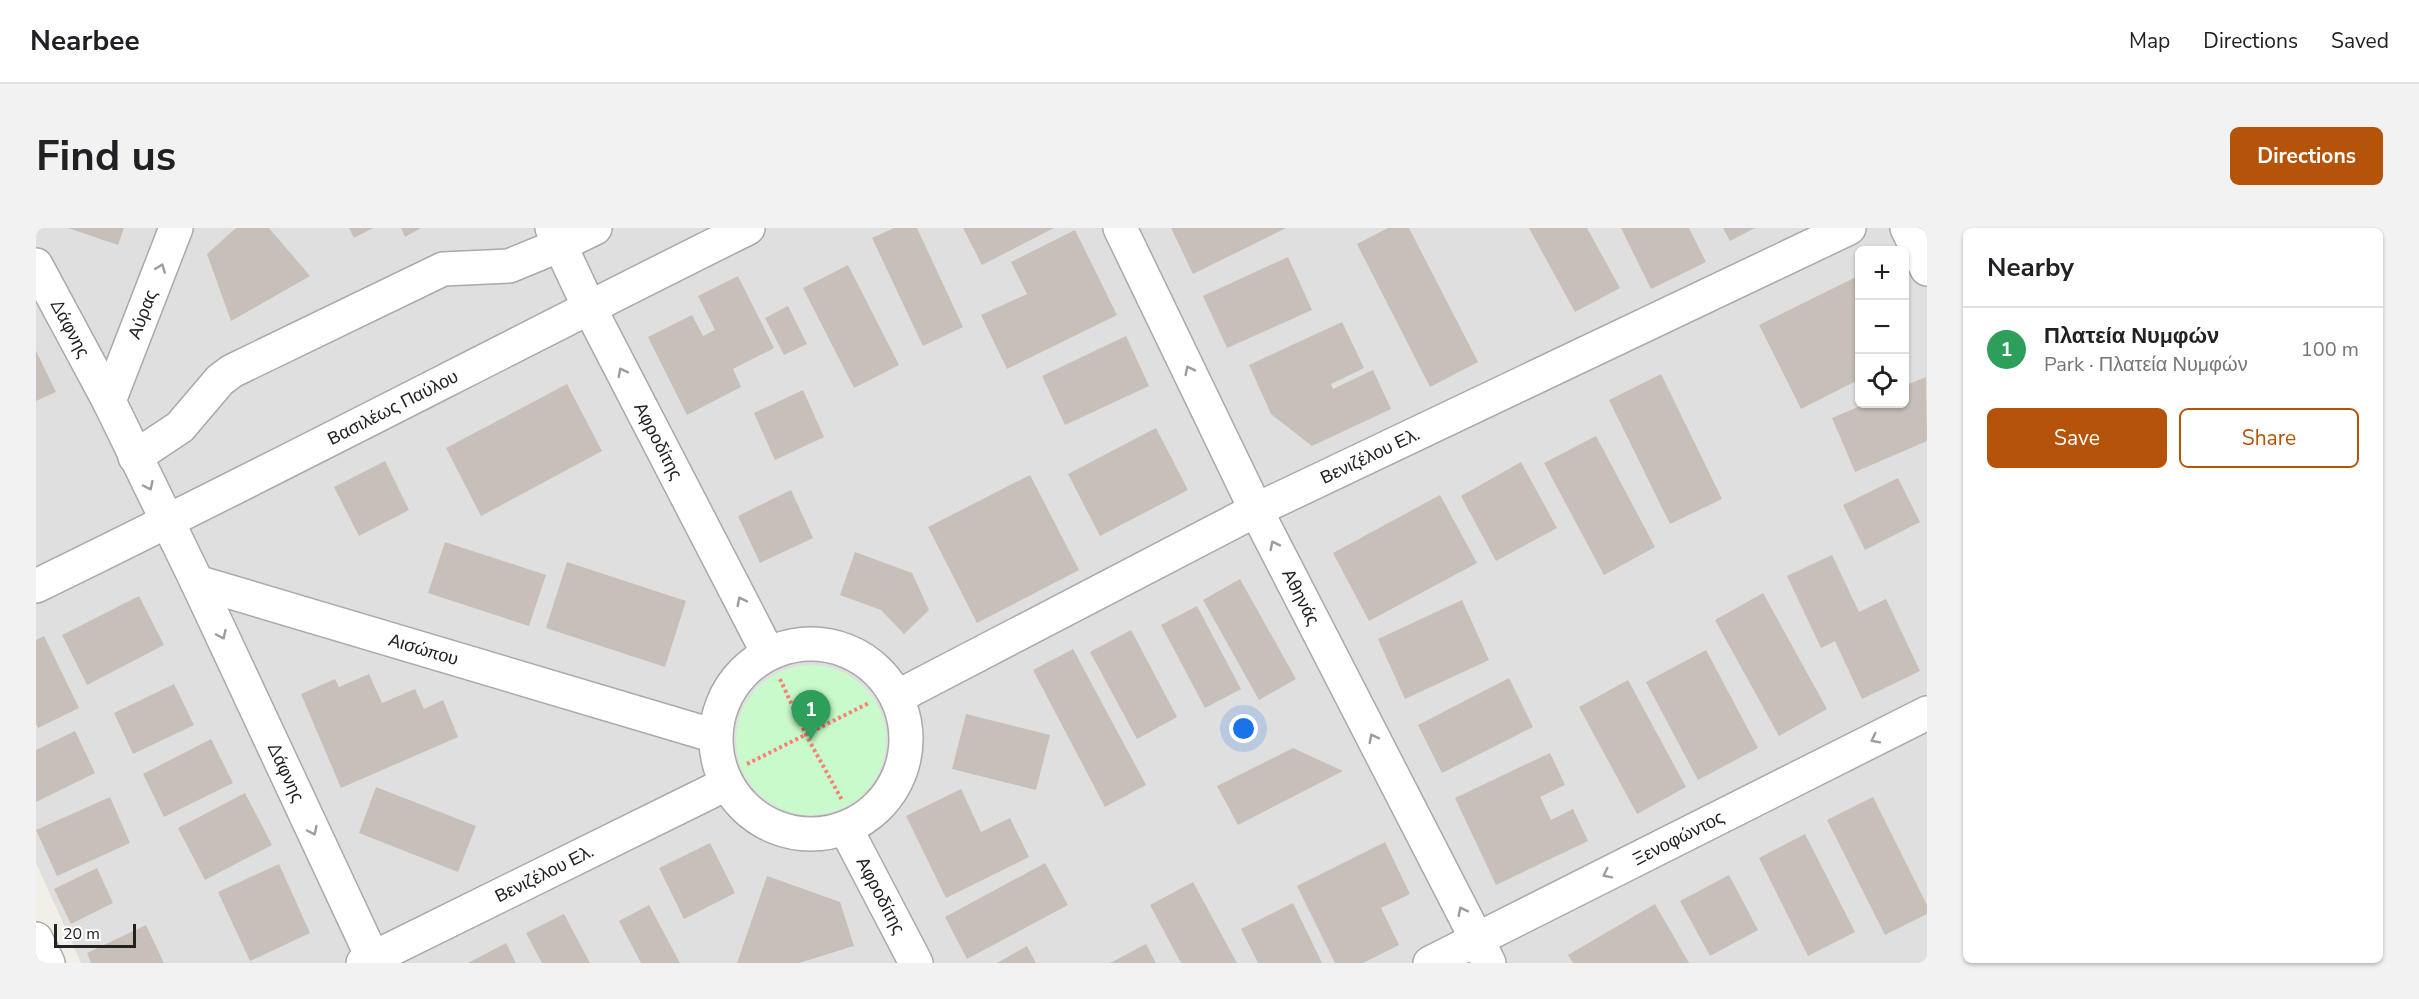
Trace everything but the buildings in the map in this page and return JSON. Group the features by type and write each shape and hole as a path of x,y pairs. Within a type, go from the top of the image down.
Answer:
{"street":[{"name":"Αύρας","path":"109,400 176,228"},
{"path":"135,457 180,427 220,380 243,366 443,269 509,266 556,237 595,228"},
{"name":"Βασιλέως Παύλου","path":"36,586 748,228"},
{"name":"Αθηνάς","path":"1120,228 1257,510 1483,951"},
{"name":"Βενιζέλου Ελ.","path":"896,694 1257,510 1849,228"},
{"path":"1907,228 1927,269"},
{"name":"Αφροδίτης","path":"556,237 589,307 768,653"},
{"name":"Δάφνης","path":"36,265 109,400 166,522"},
{"path":"166,522 197,582"},
{"name":"Δάφνης","path":"197,582 370,961"},
{"name":"Αισώπου","path":"197,582 715,736"},
{"path":"795,644 824,644 852,652 876,668 896,694 906,726 906,755 903,765 896,783 879,807 850,827 812,836 778,830 748,812 724,781 715,736 719,711 730,687 747,668 768,653 795,644"},
{"name":"Ξενοφώντος","path":"1430,963 1483,951 1927,713"},
{"name":"Βενιζέλου Ελ.","path":"370,961 724,781"},
{"name":"Αφροδίτης","path":"850,827 916,963"},
{"path":"36,939 48,963"}],"path":[{"path":"768,653 850,827"},
{"path":"724,781 806,735 896,694"}],"shaded area":[{"path":"36,228 1927,228 1927,963 81,963 36,863"}],"green space":[{"path":"811,665 840,670 853,677 864,687 874,698 881,711 886,740 881,769 874,782 864,793 853,803 840,810 811,815 782,810 769,803 758,793 748,782 741,769 736,740 741,711 748,698 758,687 769,677 782,670"}],"place":[{"name":"Πλατεία Νυμφών","path":"811,740"}]}
